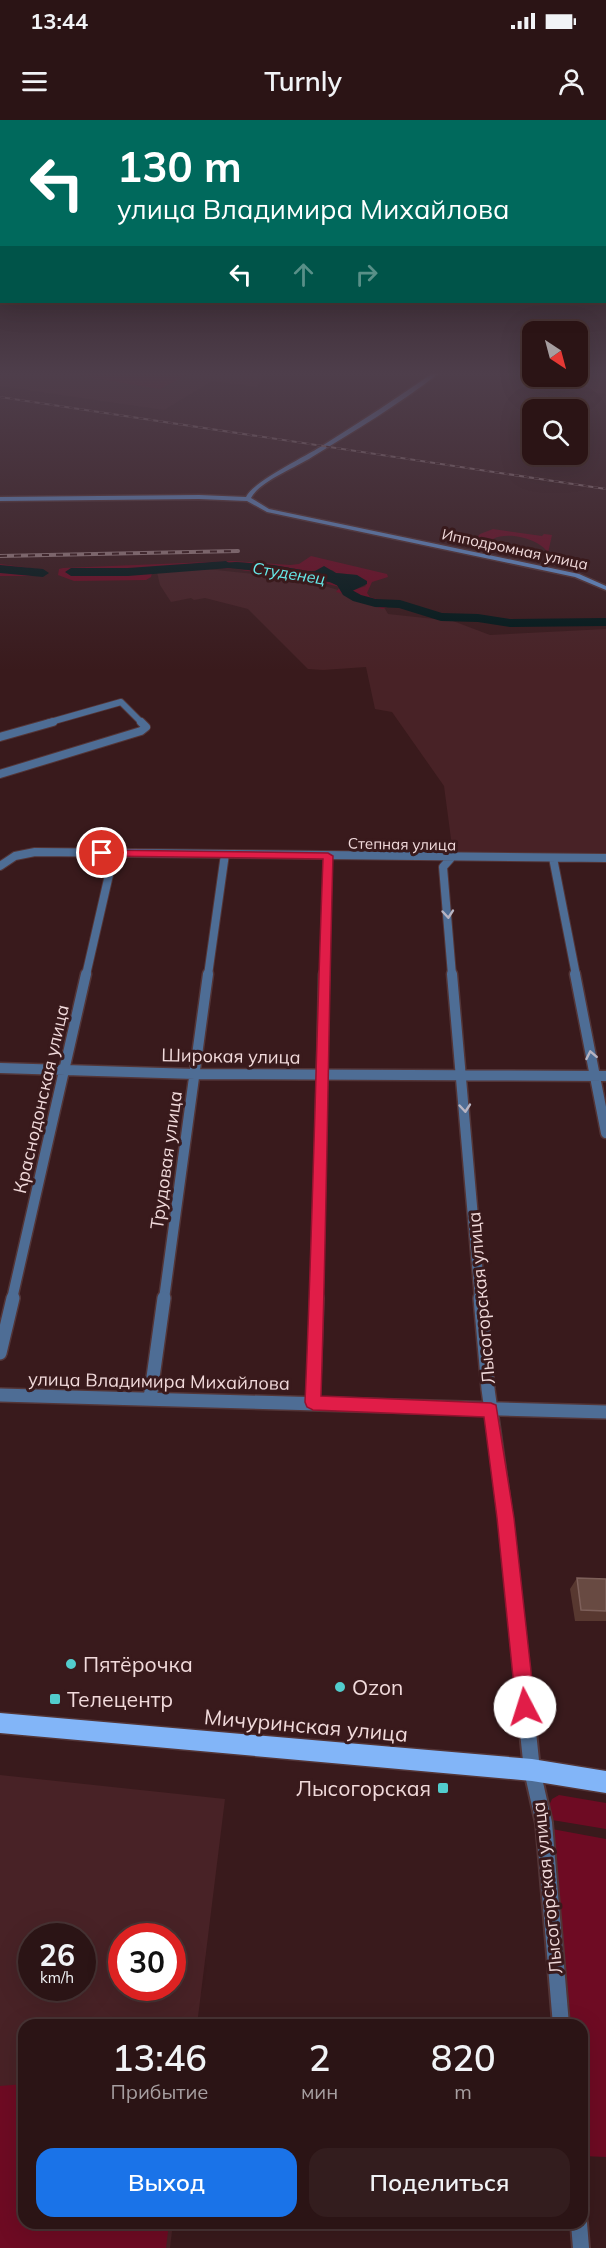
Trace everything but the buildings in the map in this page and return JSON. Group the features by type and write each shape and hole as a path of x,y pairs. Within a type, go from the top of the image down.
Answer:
{"main road":[{"path":"248,499 251,492 281,472"},
{"name":"Ипподромная улица","path":"0,499 248,499 267,510 548,569 598,583 606,588"},
{"name":"Мичуринская улица","path":"0,1723 531,1770 606,1782"}],"street":[{"path":"0,737 121,702 146,727 141,731 0,774"},
{"name":"Степная улица","path":"0,866 19,855 35,852 606,858"},
{"name":"Краснодонская улица","path":"0,1353 114,853"},
{"name":"Трудовая улица","path":"150,1399 225,854"},
{"path":"313,1402 321,1192 321,1074 328,856"},
{"name":"Лысогорская улица","path":"451,858 443,867 491,1410 508,1541 531,1770 544,1823 560,2019"},
{"path":"553,858 601,1076 606,1133"},
{"name":"Широкая улица","path":"0,1068 195,1074 601,1076"},
{"name":"улица Владимира Михайлова","path":"0,1395 606,1412"},
{"path":"579,2229 581,2248"}],"shaded area":[{"path":"493,529 542,536 552,535 548,553 531,540 515,536 493,539 482,537 477,542 487,544 477,548 471,544 480,534"},
{"path":"311,556 387,574 388,577 372,582 367,593 370,597 387,602 388,607 382,609 367,601 347,598 349,595 336,592 340,587 347,592 366,586 357,575 336,573 332,570 307,571 236,562 214,563 203,567 233,569 173,569 152,573 151,577 146,580 74,581 58,575 59,569 63,568 233,561 299,564"},
{"path":"0,564 38,569 43,571 43,576 0,576"},
{"path":"188,567 299,579 381,602 388,614 453,621 490,635 606,629 606,856 453,854 444,786 392,712 375,709 366,667 308,669 248,609 205,598 171,602 160,585 157,572"},
{"path":"277,574 318,579 339,587 319,582"},
{"path":"0,1775 225,1799 198,2019 18,2019 18,2229 172,2229 170,2248 0,2248"},
{"path":"559,1795 606,1803 606,1829 552,1820 548,1808 552,1799"},
{"path":"552,1829 606,1839 606,2157 588,2156 588,2019 570,2019"},
{"path":"18,2084 18,2229 168,2229 166,2248 0,2248 0,2086"}],"water":[{"path":"236,562 307,571 315,571 324,566 336,573 357,575 367,581 367,584 350,592 331,582 300,575 198,565"}],"waterway":[{"name":"Студенец","path":"71,572 128,572 226,565"},
{"name":"Студенец","path":"0,569 43,573"},
{"name":"Студенец","path":"324,577 342,583 347,592 357,598 375,603 400,604 441,617 478,618 510,623 606,622"}],"railway":[{"path":"496,472 606,489"},
{"path":"0,556 238,551"}],"place":[{"name":"Пятёрочка","path":"71,1664"},
{"name":"Ozon","path":"340,1687"},
{"name":"Телецентр","path":"55,1699"},
{"name":"Лысогорская","path":"443,1788"}],"route":[{"path":"102,853 328,856 321,1058 321,1192 313,1402 491,1410 506,1518 525,1707"}]}
